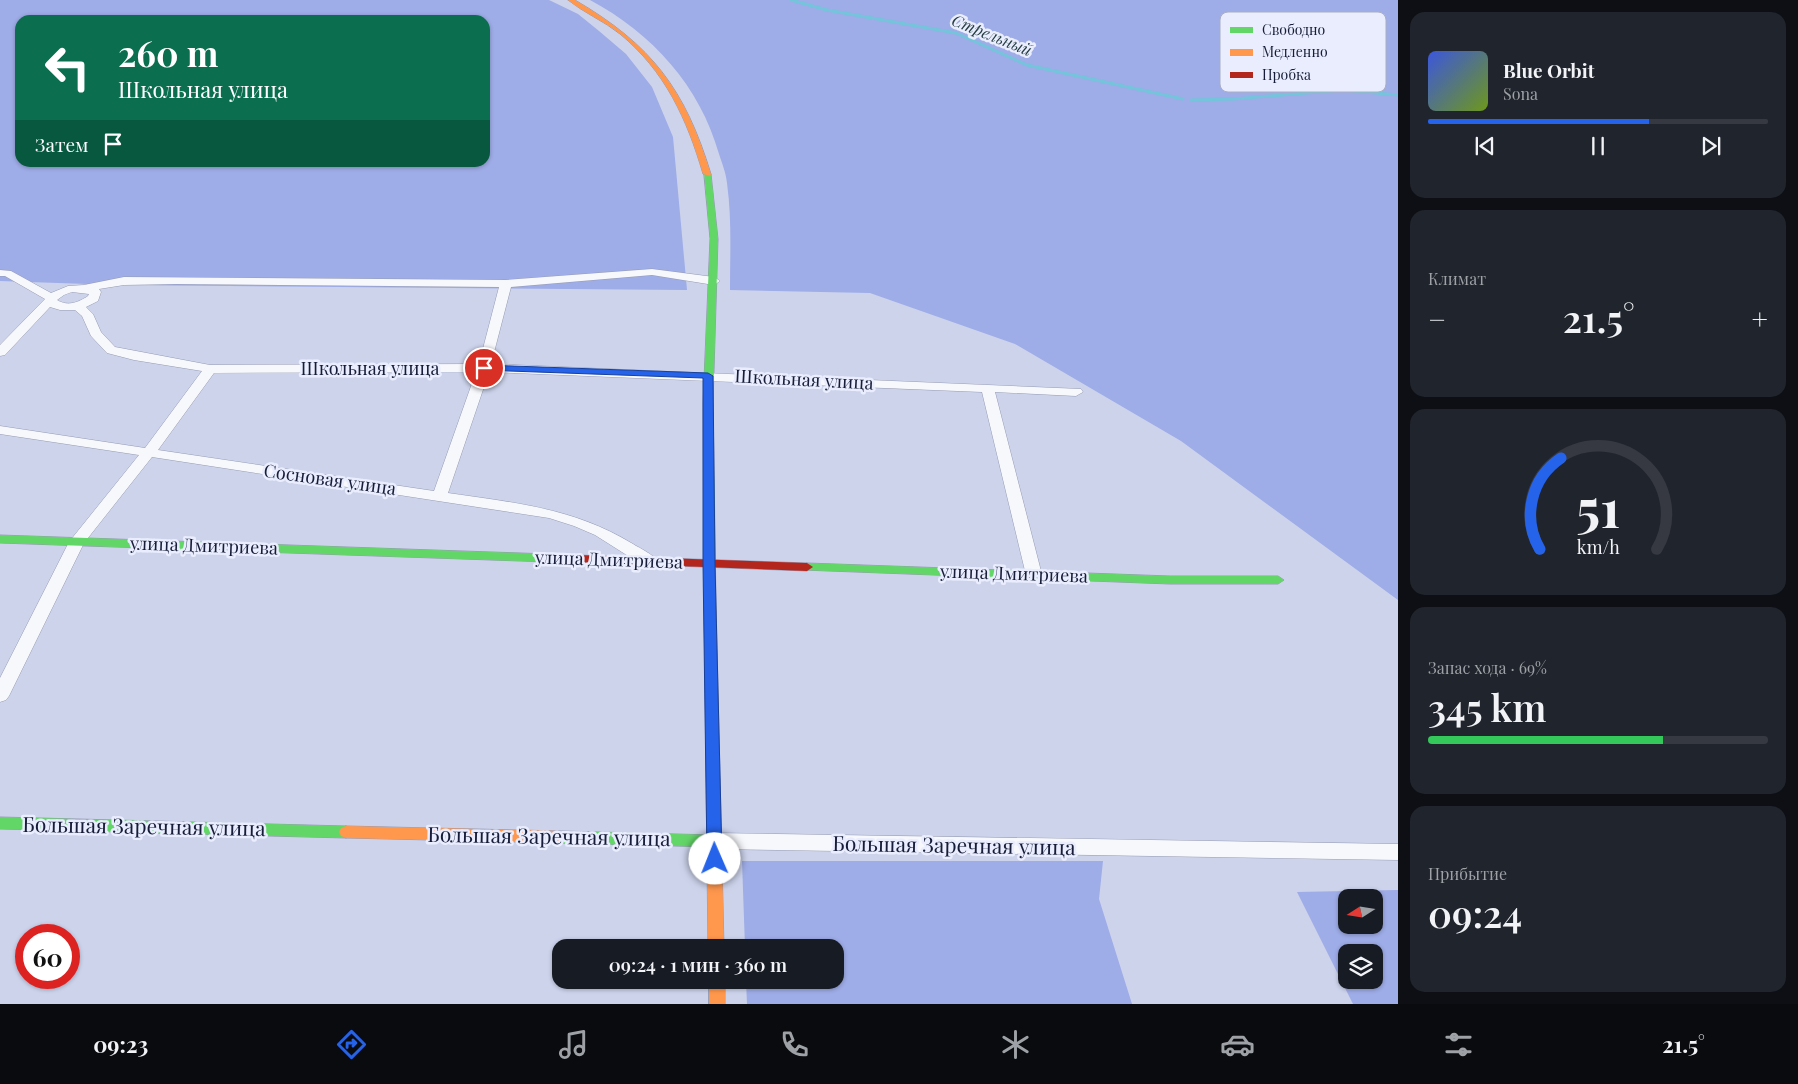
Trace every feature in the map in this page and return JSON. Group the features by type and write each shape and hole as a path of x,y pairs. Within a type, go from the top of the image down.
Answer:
{"main road":[{"path":"571,0 604,19 639,48 659,69 688,116 699,142 710,183 714,281 708,376 709,564 716,939"},
{"name":"улица Дмитриева","path":"0,539 1170,580 1278,580"},
{"name":"Большая Заречная улица","path":"0,823 714,841"},
{"path":"717,989 717,1004"}],"street":[{"path":"0,352 48,302 66,290 124,281 506,284 652,272 714,281"},
{"path":"0,273 7,274 56,306 77,306 94,298 95,292 87,288"},
{"path":"440,496 484,368 506,284"},
{"name":"Школьная улица","path":"77,306 87,314 95,333 111,350 134,356 210,369 484,368 708,376 988,390 1076,392"},
{"path":"0,696 77,542 148,454 210,369"},
{"path":"988,390 1034,575"},
{"name":"Сосновая улица","path":"0,430 148,454 516,508 569,519 598,531 628,547 650,562"},
{"name":"Большая Заречная улица","path":"714,841 1398,852"}],"shaded area":[{"path":"0,0 549,0 578,14 626,54 652,87 673,137 687,290 117,285 0,281"},
{"path":"590,0 1398,0 1398,600 1181,441 1015,344 870,293 730,290 729,196 724,168 711,129 700,106 671,64 634,28"},
{"path":"742,861 1103,861 1099,899 1132,1004 747,1004 746,989 844,989 844,939 745,939"},
{"path":"1383,890 1398,890 1398,1004 1353,1004 1346,989 1383,989 1383,944 1338,944 1338,974 1297,892 1338,891 1338,934 1383,934"}],"waterway":[{"name":"Стрельный","path":"791,0 827,10 956,33 1027,65 1183,99"},
{"name":"Стрельный","path":"1191,100 1234,99 1319,92"},
{"name":"Стрельный","path":"1365,92 1398,95"}],"traffic: fast":[{"path":"707,174 714,239 708,403 710,603"},
{"path":"0,539 549,558"},
{"path":"807,567 1170,580 1278,580"},
{"path":"0,823 346,832"},
{"path":"559,837 714,841"}],"traffic: slow":[{"path":"571,0 621,32 660,71 688,117 707,174"},
{"path":"710,603 716,939"},
{"path":"346,832 559,837"},
{"path":"717,989 717,1004"}],"traffic: jam":[{"path":"549,558 807,567"}],"route":[{"path":"484,368 708,376 709,564 715,859"}]}
